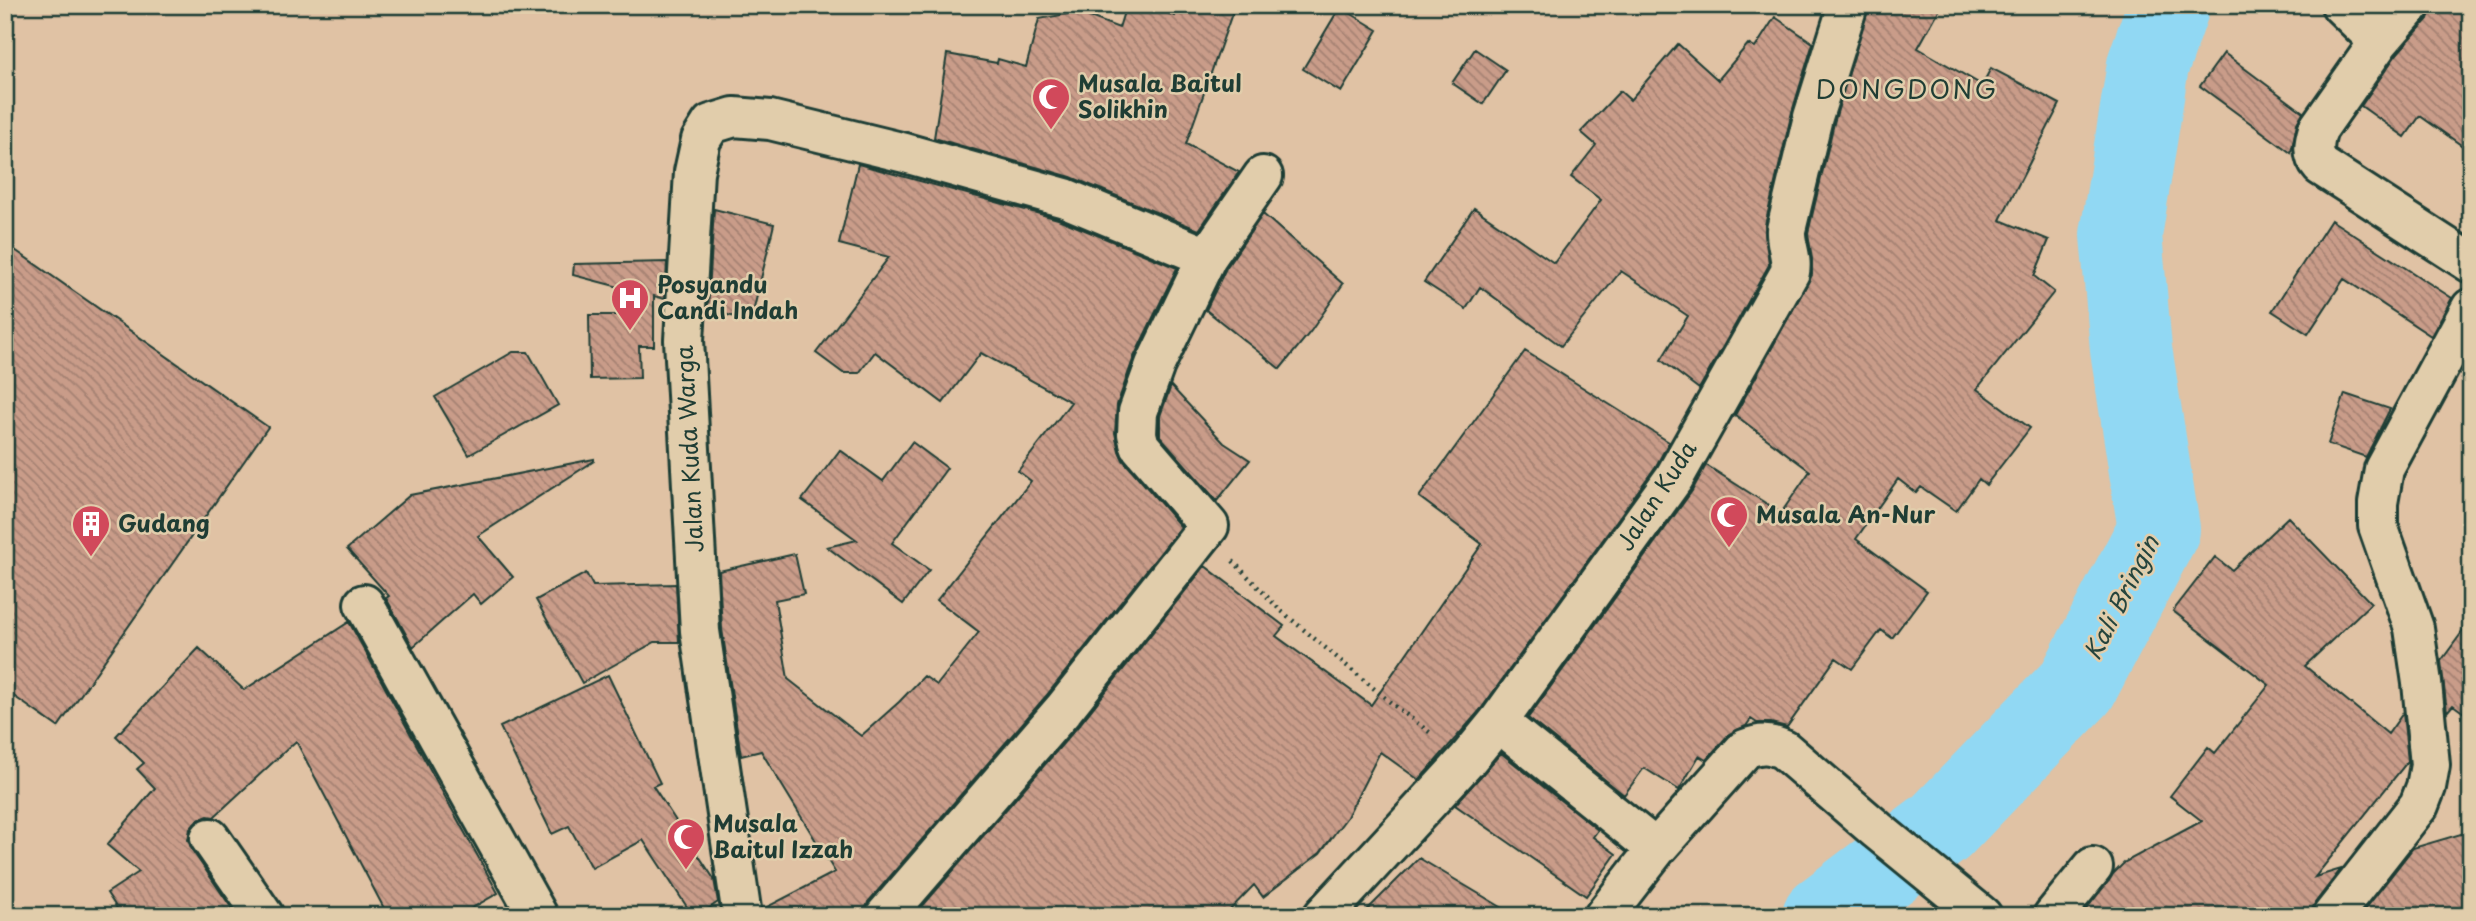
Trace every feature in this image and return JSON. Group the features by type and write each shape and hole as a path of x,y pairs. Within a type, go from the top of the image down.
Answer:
{"street":[{"name":"Jalan Kuda","path":"1324,916 1467,760 1674,478 1790,272 1791,263 1785,242 1786,230 1813,117 1848,5"},
{"path":"2341,5 2379,42"},
{"path":"2411,5 2379,42 2318,129 2314,143 2315,159 2321,166 2471,263"},
{"name":"Jalan Kuda Warga","path":"742,916 700,631 684,340 694,172 696,155 705,131 711,124 725,118 758,118 878,146 1065,198 1207,257"},
{"path":"885,916 1063,710 1209,526 1140,446 1137,434 1139,412 1155,365 1207,257 1263,176"},
{"path":"2332,916 2419,805 2426,787 2430,765 2429,743 2414,628 2378,526 2378,503 2384,469 2471,308"},
{"path":"364,604 538,916"},
{"path":"1497,722 1656,849"},
{"path":"1604,916 1656,849 1745,749 1770,743 1784,750 1982,916"},
{"path":"210,838 264,916"},
{"path":"2053,916 2093,867"}],"path":[{"path":"1209,526 1236,565 1278,608 1396,708 1467,760"}],"building":[{"path":"1126,5 1145,5 1175,16 1178,5 1235,5 1186,144 1239,172 1199,230 1071,177 934,138 947,54 997,63 998,59 1026,67 1039,19 1077,12 1119,28"},
{"path":"1869,5 1942,5 1918,48 1982,85 1991,68 2060,104 2000,220 2049,240 2034,276 2054,292 1977,389 2030,428 1986,485 1979,479 1956,511 1921,487 1916,493 1898,479 1856,539 1927,591 1892,638 1881,630 1852,669 1836,658 1787,727 1757,723 1751,719 1746,726 1729,734 1706,760 1699,756 1679,790 1644,768 1624,795 1528,718 1692,491 1706,465 1781,513 1810,471 1735,415 1812,275 1808,233 1834,123"},
{"path":"2432,5 2471,5 2471,152 2420,116 2405,137 2361,106 2396,55 2428,19"},
{"path":"1340,7 1378,30 1341,92 1303,69"},
{"path":"1775,17 1813,43 1792,112 1765,225 1769,265 1699,389 1661,360 1688,316 1621,271 1561,346 1480,287 1466,309 1424,282 1474,208 1554,263 1601,200 1571,177 1596,145 1581,132 1620,91 1630,100 1678,44 1718,80 1748,44 1755,48"},
{"path":"1475,49 1506,70 1483,104 1452,83"},
{"path":"2224,53 2303,112 2297,123 2291,153 2200,86"},
{"path":"858,164 1058,219 1177,268 1134,357 1117,405 1115,433 1123,460 1181,527 1046,696 868,902 864,916 763,916 763,909 835,872 761,751 741,756 722,629 719,571 795,554 804,594 775,600 788,679 861,736 924,676 937,685 979,632 937,600 1031,481 1018,471 1071,402 981,353 943,403 875,352 859,373 843,373 816,353 889,257 839,244"},
{"path":"714,209 774,224 751,321 708,310"},
{"path":"1263,214 1343,284 1311,331 1280,369 1206,310 1226,268"},
{"path":"2331,220 2452,298 2431,336 2344,279 2308,334 2272,311"},
{"name":"Gudang","path":"5,243 268,427 58,727 5,690"},
{"path":"667,262 665,299 654,296 654,346 639,346 640,378 590,379 589,315 620,315 619,287 573,275 574,264"},
{"path":"1525,351 1669,442 1656,466 1481,709 1419,780 1380,752 1347,817 1320,853 1263,897 1254,885 1224,916 914,916 1080,724 1205,566 1284,626 1276,636 1371,705 1482,544 1419,497"},
{"path":"513,352 528,352 558,405 469,455 435,397"},
{"path":"1171,386 1224,443 1250,460 1217,501 1160,436 1160,416"},
{"path":"2345,394 2390,409 2366,457 2328,444"},
{"path":"912,442 947,468 892,543 929,570 903,604 827,547 857,540 802,500 840,450 883,481"},
{"path":"594,459 478,536 513,577 481,604 473,594 413,647 386,598 389,596 347,549 410,495"},
{"path":"2288,517 2371,603 2305,666 2388,734 2403,713 2408,761 2315,877 2341,869 2315,903 2311,916 2081,916 2125,862 2202,821 2170,796 2208,747 2215,753 2269,685 2173,611 2215,557 2232,570"},
{"path":"586,573 593,586 676,584 679,642 655,642 582,683 536,600"},
{"path":"2471,620 2471,718 2453,705 2447,712 2441,661"},
{"path":"349,622 498,893 458,916 388,916 296,741 214,817 198,820 190,829 188,840 192,850 237,916 122,916 107,893 139,872 107,845 155,788 137,769 144,763 116,736 199,648 244,690"},
{"path":"608,675 660,783 653,786 714,879 718,902 698,916 693,916 643,840 592,868 569,826 552,834 500,727"},
{"path":"1501,753 1598,830 1593,837 1616,854 1586,896 1455,805"},
{"path":"2471,831 2471,916 2360,916 2413,848"},
{"path":"1419,858 1516,916 1361,916"}],"waterway":[{"name":"Kali Bringin","path":"1823,916 1941,827 2077,686 2159,529 2131,349 2121,235 2148,65 2169,5"}],"place":[{"name":"Musala Baitul Solikhin","path":"1051,131"},
{"name":"Posyandu Candi Indah","path":"630,332"},
{"name":"Musala An-Nur","path":"1729,549"},
{"name":"Gudang","path":"91,558"},
{"name":"Musala Baitul Izzah","path":"686,871"}],"district":[{"name":"DONGDONG","path":"1907,90"}]}
